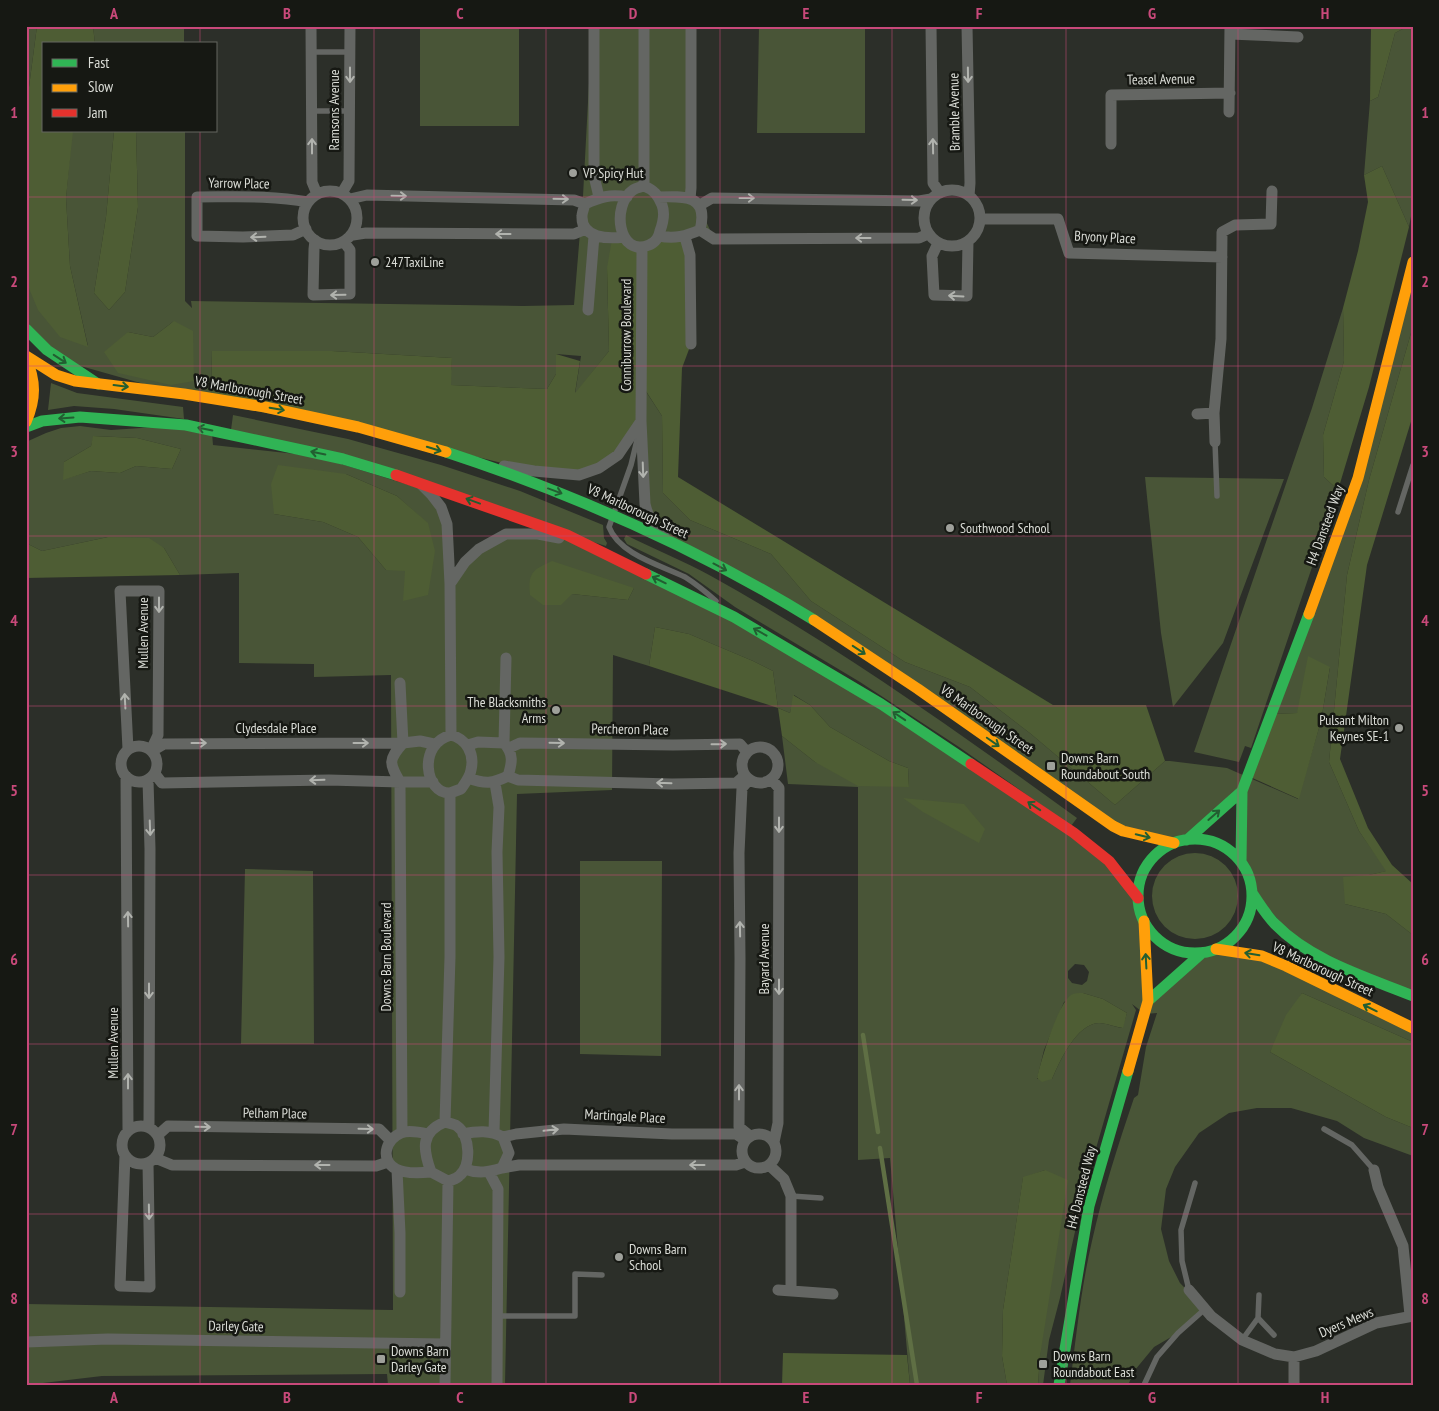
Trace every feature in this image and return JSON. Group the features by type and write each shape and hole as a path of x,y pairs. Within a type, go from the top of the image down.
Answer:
{"main road":[{"name":"H4 Dansteed Way","path":"1241,862 1243,788 1295,653 1358,478 1413,262"},
{"path":"26,329 47,350 98,384"},
{"path":"26,357 33,373 35,392 32,411 26,422"},
{"name":"V8 Marlborough Street","path":"26,357 56,375 75,381 191,395 292,412 388,435 470,460 532,476 579,500 677,544 799,611 894,672 1113,826 1123,831 1174,843"},
{"path":"26,427 42,421 80,417 186,425 343,459 417,481 519,517 566,538 579,541 734,617 881,704 1097,850 1138,898"},
{"name":"H4 Dansteed Way","path":"1186,840 1243,788"},
{"path":"1186,840 1202,840 1217,843 1230,851 1241,862 1247,872 1252,893 1250,911 1243,927 1231,940 1216,949 1202,952 1185,952 1168,946 1154,935 1140,910 1138,898 1140,881 1148,865 1159,852 1174,843 1186,840"},
{"name":"V8 Marlborough Street","path":"1252,893 1277,926 1300,944 1340,966 1413,996"},
{"name":"H4 Dansteed Way","path":"1059,1385 1089,1206 1148,1001 1144,920"},
{"name":"V8 Marlborough Street","path":"1216,949 1262,956 1413,1028"},
{"path":"1148,1001 1202,952"}],"street":[{"name":"Ramsons Avenue","path":"311,26 312,182 318,194"},
{"name":"Ramsons Avenue","path":"346,196 349,181 350,26"},
{"path":"594,26 594,176 599,197"},
{"path":"644,26 644,186"},
{"path":"691,26 692,188 695,202 704,216 700,230"},
{"name":"Bramble Avenue","path":"931,26 933,182 935,196"},
{"name":"Bramble Avenue","path":"967,26 969,196"},
{"path":"1229,112 1230,30 1298,37"},
{"name":"Teasel Avenue","path":"1111,144 1111,95 1230,92"},
{"path":"644,186 652,189 658,197 663,208 663,221 659,236 651,245 642,248 632,245 624,237 619,226 620,210 626,197 633,190 644,186"},
{"path":"624,237 612,239 590,232 574,234 366,233 333,244 324,244 315,240 306,229 303,220 304,210 308,202 318,194 329,190 346,196 557,199 574,200 585,204 599,197 614,195 626,197"},
{"path":"658,197 695,202 712,198 918,201 955,190 969,196 975,202 978,210 980,219 978,228 968,241 953,247 938,243 928,234 924,226 924,216 926,207 935,196"},
{"path":"1215,442 1214,413 1221,339 1222,232 1235,225 1271,224 1272,192"},
{"path":"315,240 312,295 350,294 350,250 348,238 358,216 355,207 346,196"},
{"name":"Yarrow Place","path":"306,229 293,235 197,236 197,197 244,197 308,202"},
{"path":"585,204 582,218 590,232 588,310"},
{"name":"Bryony Place","path":"980,219 1058,219 1068,253 1222,257"},
{"path":"700,230 714,239 918,238 928,234"},
{"path":"659,236 668,238 685,236 700,230"},
{"path":"685,236 690,255 691,344"},
{"path":"938,243 932,256 934,295 967,296 968,241"},
{"name":"Conniburrow Boulevard","path":"642,248 642,421 645,504 648,516 655,527 677,544"},
{"path":"1197,414 1214,413"},
{"path":"532,476 579,475 599,468 618,455 642,421"},
{"path":"417,481 441,507 447,524 450,584 451,735"},
{"path":"450,584 465,562 485,545 506,534 538,534 566,538"},
{"name":"Mullen Avenue","path":"128,749 120,591 159,591 158,735 152,751"},
{"path":"468,778 495,783 508,776 513,762 507,745 506,658"},
{"path":"400,682 403,743"},
{"path":"451,735 460,737 468,745 472,769 462,788 450,793 441,790 433,782 428,771 428,759 434,744 443,737 451,735"},
{"name":"Clydesdale Place","path":"152,751 164,744 403,743 420,740 434,744"},
{"name":"Percheron Place","path":"468,745 478,742 507,745 520,743 740,744 747,752"},
{"name":"Downs Barn Boulevard","path":"402,1132 400,782 392,768 392,755 403,743"},
{"path":"151,777 142,782 134,781 126,776 122,770 121,763 122,756 128,749 138,745 145,746 157,758 158,765 151,777 150,849 153,1131 160,1148 151,1160 150,1286 120,1286 125,1155 122,1142 128,1130 141,1125 153,1131"},
{"path":"760,746 768,748 773,752 778,766 776,774 771,780 765,783 757,783 747,777 742,762 747,752 752,748 760,746"},
{"name":"Mullen Avenue","path":"126,776 128,1130"},
{"path":"508,776 518,780 672,784 736,783 747,777"},
{"path":"151,777 162,783 329,780 433,782"},
{"name":"Bayard Avenue","path":"747,777 742,788 739,853 739,1073 740,1127 747,1138"},
{"name":"Bayard Avenue","path":"771,780 779,788 778,1123 774,1142"},
{"path":"495,783 499,807 497,852 499,957 498,1135 508,1152 502,1168"},
{"path":"445,1122 450,967 450,793"},
{"path":"428,1134 402,1132 390,1140 385,1151 388,1162 397,1170 419,1173 431,1172 448,1181 459,1177 465,1169 468,1157 468,1145 457,1126 445,1122 435,1126 428,1134 425,1146 426,1159 431,1172"},
{"name":"Pelham Place","path":"153,1131 168,1126 380,1129 390,1140"},
{"name":"Martingale Place","path":"463,1134 475,1131 498,1135 564,1129 672,1134 736,1134 747,1138"},
{"path":"756,1133 762,1133 774,1142 776,1147 775,1158 769,1165 762,1168 754,1168 745,1162 741,1152 747,1138 756,1133"},
{"path":"125,1155 136,1164 151,1160 172,1165 376,1166 388,1162"},
{"path":"465,1169 474,1172 489,1172 519,1165 736,1165 745,1162"},
{"path":"769,1165 784,1179 791,1196 791,1291"},
{"path":"397,1170 400,1292"},
{"name":"Dyers Mews","path":"1189,1290 1222,1326 1242,1340 1275,1354 1294,1357 1316,1351 1376,1323 1411,1316 1403,1246 1378,1187 1374,1170"},
{"path":"489,1172 498,1189 497,1385"},
{"path":"445,1385 448,1181"},
{"path":"778,1290 833,1294"},
{"name":"Darley Gate","path":"26,1342 108,1339 445,1344"},
{"path":"1294,1357 1294,1385"}],"lane":[{"path":"312,52 350,52"},
{"path":"312,111 350,111"},
{"name":"Conniburrow Boulevard","path":"613,514 631,465 642,421"},
{"path":"1215,442 1217,496"},
{"path":"1398,512 1413,465"},
{"path":"613,514 609,527 613,536 628,550 693,582 734,617"},
{"path":"1324,1129 1352,1145 1374,1170"},
{"path":"1189,1290 1182,1261 1181,1230 1195,1183"},
{"path":"791,1196 821,1198"},
{"path":"498,1316 575,1316 575,1274 602,1275"},
{"path":"1242,1340 1258,1318 1258,1295"},
{"path":"1144,1385 1157,1357 1178,1333 1205,1309"},
{"path":"1258,1318 1274,1335"}],"green space":[{"path":"26,26 37,26 29,87 26,142"},
{"path":"37,26 93,26 95,42 42,42 42,132 73,132 66,198 70,266 88,347 60,337 38,310 28,286 26,254 26,142 29,87"},
{"path":"93,26 184,26 184,42 95,42"},
{"path":"420,26 519,26 519,126 420,126"},
{"path":"592,26 689,26 693,192 714,239 700,230 607,268 609,351 575,394 581,356 556,354 556,374 547,389 450,385 452,358 332,351 212,351 211,403 63,361 26,329 26,254 28,286 88,346 70,266 66,198 72,132 114,132 106,217 94,293 109,310 125,292 138,207 136,132 185,132 185,301 192,308 191,301 523,306 574,305 583,196","holes":["174,321 118,373 128,332 153,337"]},
{"path":"759,26 865,26 865,133 757,133"},
{"path":"1371,26 1408,26 1395,33 1378,97 1370,101"},
{"path":"1408,26 1413,26 1413,206 1409,227 1382,166 1364,175 1370,101 1378,97 1395,33"},
{"path":"114,132 136,132 138,207 125,292 109,310 94,293 106,217"},
{"path":"1382,166 1409,227 1369,387 1338,490 1324,477 1323,435 1344,361 1343,308 1358,251 1368,202 1364,175"},
{"path":"659,236 685,237 691,344 682,368 678,477 1053,705 1146,705 1165,761 1115,805 1031,734 970,687 905,662 811,601 771,554 690,520 663,493 662,416 642,385 641,421 618,455 579,475 534,471 388,435 211,403 212,351 332,351 452,358 451,385 547,389 556,374 556,354 580,361 575,393 609,351 607,268 612,239 632,245"},
{"path":"1413,260 1413,326 1369,480 1347,575 1329,762 1359,831 1387,871 1369,875 1345,904 1386,914 1413,935 1413,996 1300,944 1252,890 1247,872 1241,862 1242,792 1187,840 1123,831 902,677 677,544 648,516 641,384 662,416 663,493 690,520 771,554 811,601 905,662 970,687 1031,734 1115,805 1165,761 1227,768 1298,799 1321,721 1330,667 1297,713 1272,714 1357,478"},
{"path":"1343,308 1344,361 1323,435 1324,477 1338,490 1251,748 1245,746 1239,762 1194,752 1312,408"},
{"path":"174,321 193,331 194,381 171,385 118,373 104,352 128,332 153,337"},
{"path":"1413,326 1413,415 1367,565 1340,759 1368,828 1392,865 1413,884 1413,935 1386,914 1345,904 1343,877 1369,875 1386,871 1359,831 1329,762 1347,575 1369,480"},
{"path":"51,383 77,393 183,407 184,419 114,409 74,406 48,410"},
{"path":"233,415 348,439 441,465 520,491 603,525 606,546 231,430"},
{"path":"186,425 212,433 213,445 343,459 417,481 441,507 450,584 465,562 506,534 579,541 734,617 1074,833 1138,898 1144,921 1149,1000 1202,953 1262,956 1413,1028 1413,1042 1302,993 1270,1052 1386,1117 1413,1128 1413,1156 1364,1138 1337,1121 1291,1108 1257,1108 1229,1113 1199,1133 1175,1167 1166,1189 1161,1229 1169,1261 1180,1283 1205,1309 1178,1333 1154,1347 1135,1370 1128,1385 1070,1385 1082,1295 1092,1241 1117,1151 1134,1098 1138,1095 1146,1047 1157,1013 1145,1014 1132,1004 1136,1010 1086,1183 1049,1340 1043,1385 1038,1385 1045,1170 1023,1178 1003,1310 1002,1356 1007,1385 910,1385 890,1158 858,1160 858,787 788,784 782,736 815,762 909,787 908,768 889,761 830,727 810,705 794,695 790,713 778,708 773,671 689,634 655,627 649,666 613,655 612,790 517,794 505,1385 388,1385 387,1374 102,1376 26,1385 26,1304 393,1310 391,675 314,677 314,664 239,663 239,573 180,575 164,548 108,537 42,551 26,543 26,442 61,428 80,426 111,430","holes":["94,436 137,438 181,449 172,469 136,466 120,473 91,471 64,479 64,462 91,446","346,474 397,496 428,524 386,570 358,537 323,522 274,514","634,588 628,600 572,594","1075,964 1084,965 1089,972 1087,981 1082,985 1072,983 1068,978 1068,971","1083,993 1103,999 1127,1013 1122,1028 1099,1023 1091,1025 1076,1036 1059,1063 1052,1079 1037,1079 1044,1050 1064,1002"]},
{"path":"93,436 137,438 181,449 172,469 136,466 120,473 91,471 63,480 64,462 91,446"},
{"path":"278,465 346,474 397,496 428,523 435,551 428,595 403,601 405,571 386,570 358,537 323,522 274,514 271,484"},
{"path":"1145,477 1284,479 1223,643 1173,707 1161,633"},
{"path":"626,535 711,576 759,603 852,661 943,722 1077,818 1071,826 959,747 860,682 735,607 689,574 627,544 624,539"},
{"path":"108,537 149,538 164,548 180,575 26,578 26,543 42,551"},
{"path":"552,561 634,588 628,600 572,594 561,605 543,605 530,595 531,577 536,570"},
{"path":"655,627 689,634 773,671 778,708 649,666"},
{"path":"1308,656 1330,667 1321,721 1299,799 1248,776 1272,714 1297,713"},
{"path":"793,695 810,705 830,727 889,761 908,768 909,787 858,786 815,762 782,736 778,708 790,713"},
{"path":"903,798 964,804 985,829 979,843 923,812"},
{"path":"1195,853 1211,857 1225,866 1234,880 1238,896 1234,912 1225,926 1211,935 1195,939 1179,935 1165,926 1156,912 1152,896 1156,880 1165,866 1179,857"},
{"path":"580,861 662,861 661,1056 580,1054"},
{"path":"245,869 313,871 314,1044 241,1044"},
{"path":"1083,993 1103,999 1127,1013 1123,1028 1099,1023 1083,1030 1070,1045 1052,1079 1042,1082 1037,1078 1039,1070 1050,1034 1060,1010 1071,995"},
{"path":"1302,993 1413,1042 1413,1128 1386,1117 1270,1052 1286,1015"},
{"path":"1045,1170 1068,1180 1040,1356 1038,1385 1007,1385 1002,1356 1003,1310 1023,1177"},
{"path":"783,1353 907,1355 910,1385 782,1385"}],"waterway":[{"path":"863,1035 878,1132"},
{"path":"880,1148 917,1385"}],"traffic: fast":[{"path":"26,329 47,350 98,384"},
{"path":"26,427 42,421 80,417 186,425 343,459 396,475"},
{"path":"446,452 541,486 635,525 726,570 814,620"},
{"path":"646,574 734,617 881,704 971,764"},
{"path":"1241,862 1242,791 1309,614"},
{"path":"1187,840 1242,791"},
{"path":"1195,839 1217,844 1235,856 1247,874 1252,896 1247,918 1235,936 1217,948 1195,953 1173,948 1155,936 1143,918 1138,896 1143,874 1155,856 1173,844 1195,839"},
{"path":"1252,893 1275,924 1305,948 1340,967 1413,996"},
{"path":"1148,1001 1202,953"},
{"path":"1059,1385 1089,1206 1128,1071"}],"traffic: slow":[{"path":"1309,614 1358,478 1413,262"},
{"path":"26,356 56,375 75,381 184,394 265,407 358,427 446,452"},
{"path":"26,358 32,374 34,390 32,406 26,422"},
{"path":"814,620 918,689 1113,826 1123,831 1174,843"},
{"path":"1128,1071 1148,1001 1144,921"},
{"path":"1216,949 1262,956 1413,1028"}],"traffic: jam":[{"path":"396,475 567,535 646,574"},
{"path":"971,764 1074,833 1109,861 1138,898"}],"place":[{"name":"VP Spicy Hut","path":"573,173"},
{"name":"247TaxiLine","path":"375,262"},
{"name":"Southwood School","path":"950,528"},
{"name":"The Blacksmiths Arms","path":"556,710"},
{"name":"Pulsant Milton Keynes SE-1","path":"1399,728"},
{"name":"Downs Barn Roundabout South","path":"1051,766"},
{"name":"Downs Barn School","path":"619,1257"},
{"name":"Downs Barn Darley Gate","path":"381,1359"},
{"name":"Downs Barn Roundabout East","path":"1043,1364"}]}
